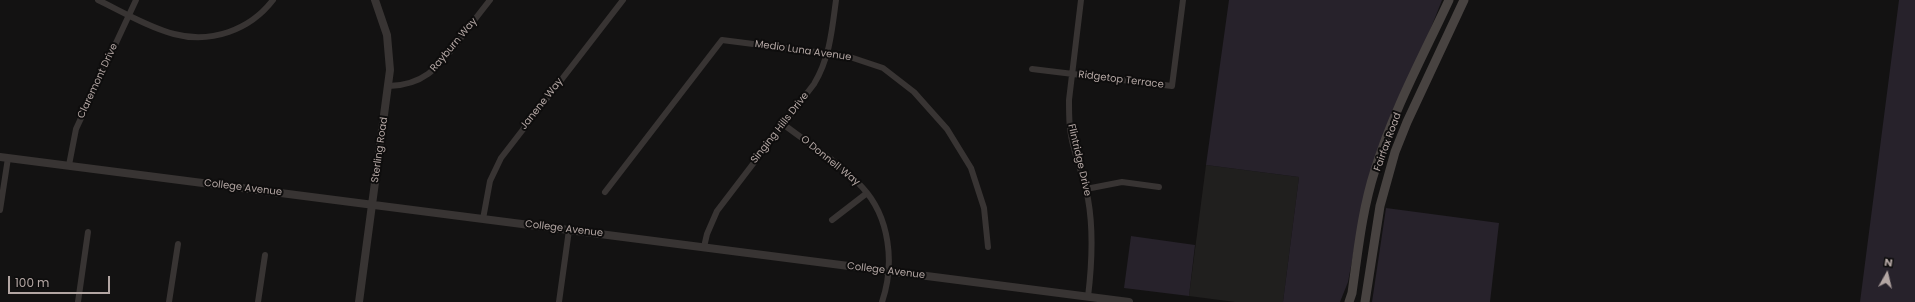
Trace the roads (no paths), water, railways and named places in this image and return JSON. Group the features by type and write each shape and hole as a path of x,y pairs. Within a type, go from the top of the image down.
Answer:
{"main road":[{"name":"Fairfax Road","path":"1349,302 1352,293 1366,203 1382,148 1394,118 1449,0"},
{"name":"Fairfax Road","path":"1364,302 1380,206 1395,152 1406,122 1464,0"}],"street":[{"path":"98,0 174,34 187,37 224,34 259,16 273,0"},
{"name":"Claremont Drive","path":"69,166 73,142 78,125 136,0"},
{"name":"Sterling Road","path":"359,302 389,86 390,57 387,35 375,0"},
{"name":"Rayburn Way","path":"389,86 408,84 418,81 436,68 490,0"},
{"name":"Janene Way","path":"483,219 490,181 501,158 623,0"},
{"name":"Singing Hills Drive","path":"704,247 711,222 717,211 814,84 828,54 836,0"},
{"name":"Flintridge Drive","path":"1081,0 1069,100 1070,132 1086,189 1091,220 1092,242 1088,297"},
{"name":"Ridgetop Terrace","path":"1032,69 1172,86 1182,0"},
{"name":"Medio Luna Avenue","path":"605,192 722,40 847,56 883,68 914,92 947,129 971,168 984,208 988,247"},
{"name":"O Donnell Way","path":"784,124 852,177 867,193 880,216 884,229 888,254 888,271 882,302"},
{"path":"0,210 4,157"},
{"name":"College Avenue","path":"4,157 1129,302"},
{"path":"1086,189 1122,182 1159,187"},
{"path":"832,220 867,193"},
{"path":"559,302 568,230"},
{"path":"78,302 88,232"},
{"path":"170,302 178,244"},
{"path":"258,302 264,255"}]}
